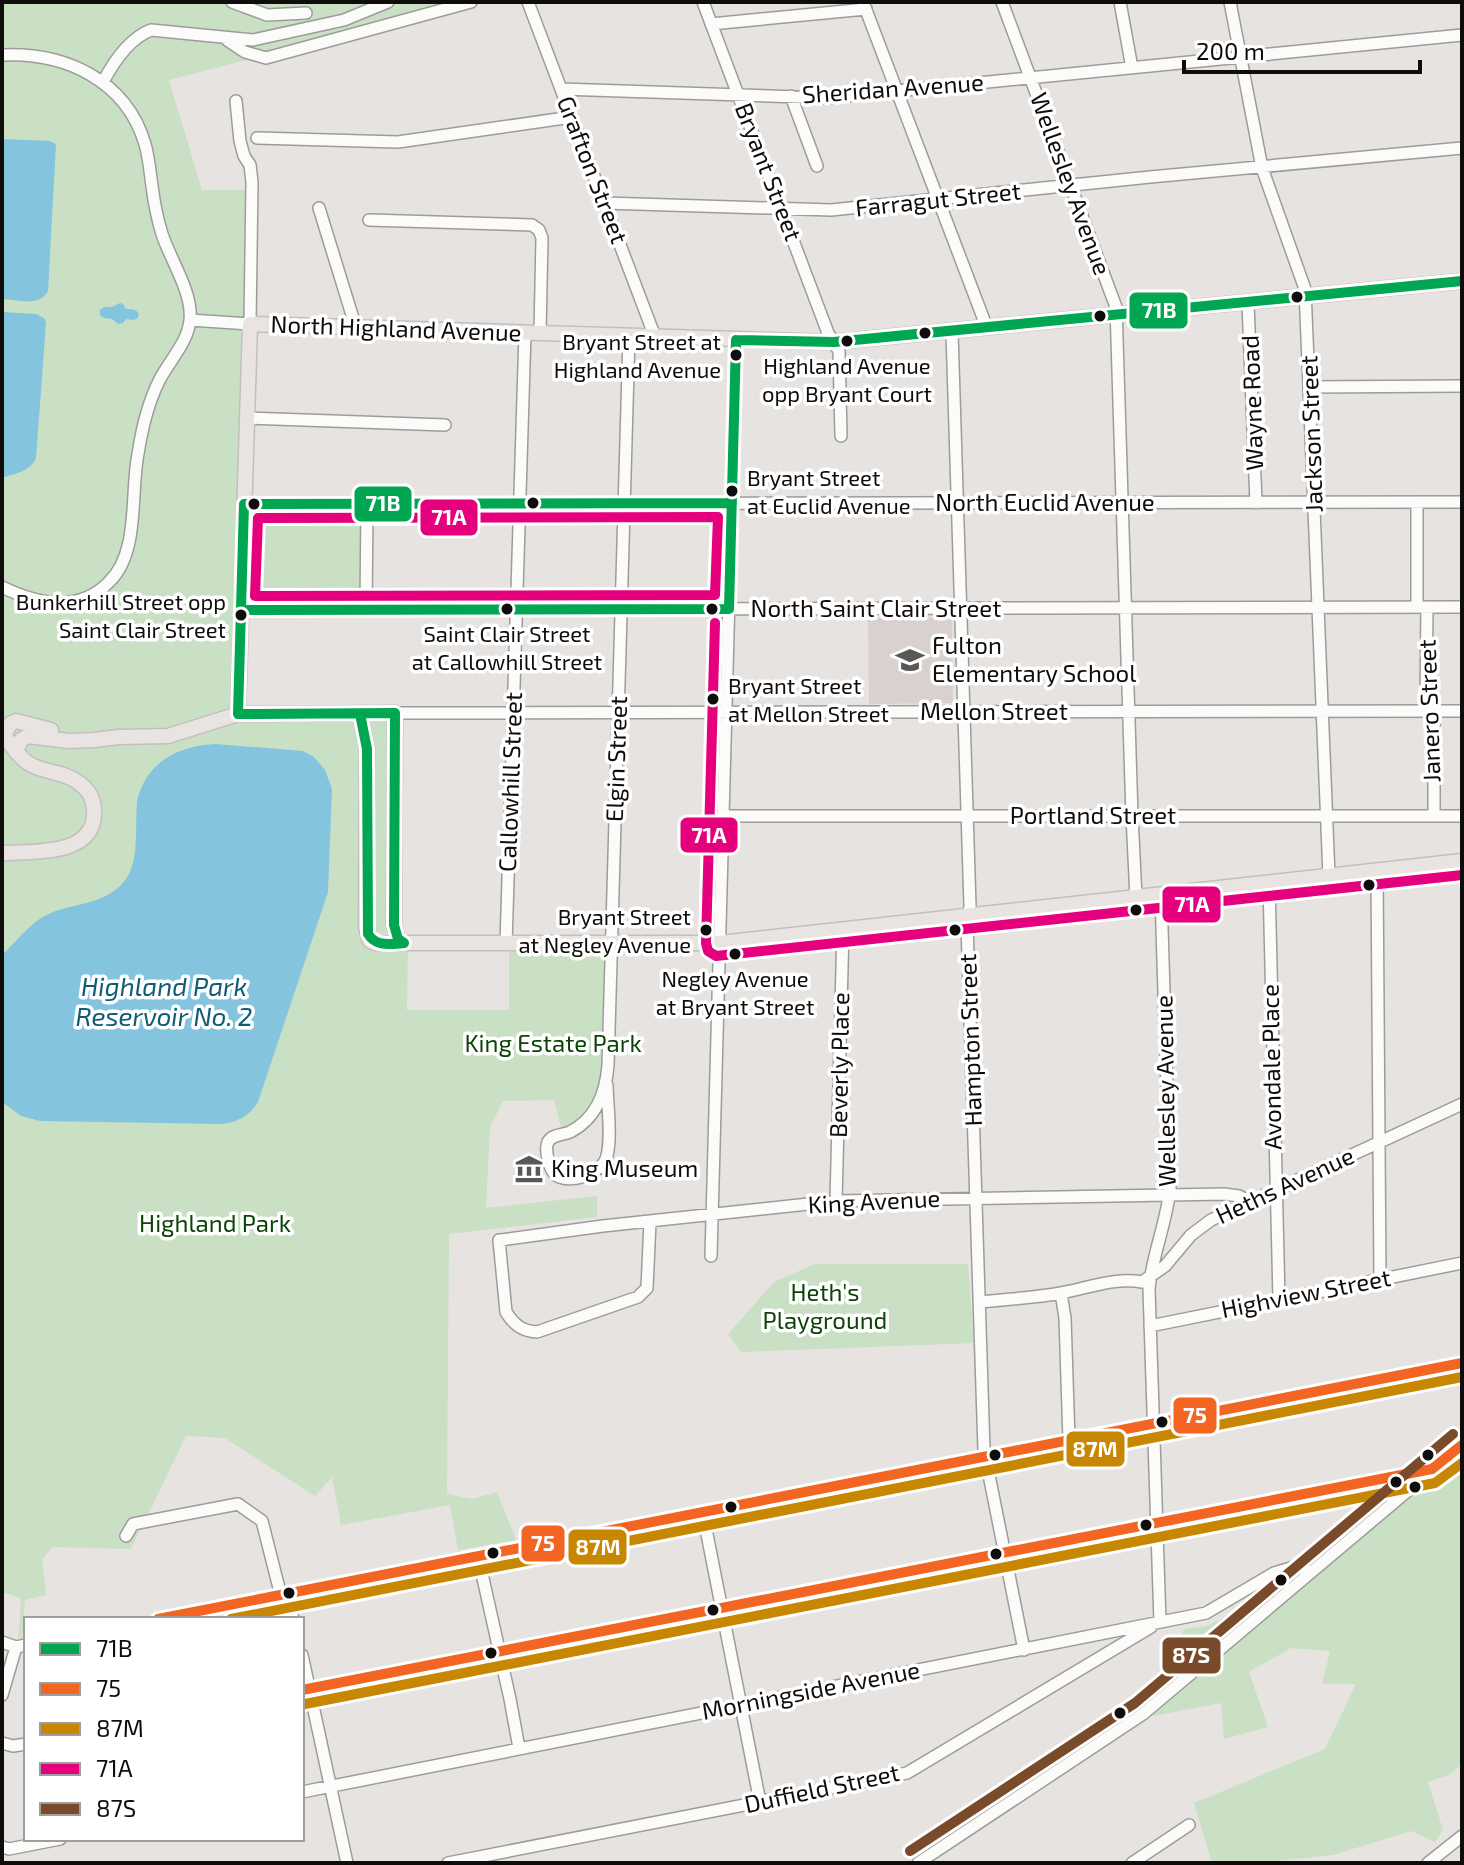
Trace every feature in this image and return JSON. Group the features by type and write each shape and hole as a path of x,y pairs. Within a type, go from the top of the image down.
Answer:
{"main road":[{"name":"North Highland Avenue","path":"250,324 834,342 1462,281"},
{"path":"238,714 250,324"},
{"path":"395,713 394,925 398,939 404,943"},
{"name":"Mellon Street","path":"119,737 175,735 238,714 395,713"},
{"path":"360,714 367,749 366,927 370,941 376,943 720,943 1462,861"},
{"path":"2,853 69,847 88,833 94,820 93,801 86,788 67,776 28,763 3,734 10,724 16,721 61,732 119,737"},
{"path":"16,752 21,740 28,736 69,741 119,737"}],"street":[{"path":"232,2 267,15 305,8 309,28"},
{"path":"103,82 125,51 146,31 253,40 352,17 388,2"},
{"path":"223,37 245,52 266,58 471,2"},
{"name":"Grafton Street","path":"528,2 655,337"},
{"name":"Bryant Street","path":"703,2 828,333 839,351 841,436"},
{"name":"Wellesley Avenue","path":"1002,2 1116,307 1136,897"},
{"path":"1120,2 1132,68"},
{"name":"Jackson Street","path":"1230,2 1262,168 1306,297 1329,876"},
{"path":"711,24 865,6 987,328"},
{"name":"Sheridan Avenue","path":"561,89 827,98 1462,35"},
{"path":"2,55 34,55 80,69 103,82 127,108 142,135 148,155 156,211 167,248 189,301 190,320 184,339 160,378 147,411 137,458 132,523 118,572 94,594 65,603 31,599 2,587"},
{"path":"791,96 817,166"},
{"path":"236,101 240,141 250,165 252,182 250,324"},
{"path":"257,138 398,142 572,117"},
{"name":"Farragut Street","path":"605,203 831,210 1462,148"},
{"path":"319,208 356,328"},
{"name":"Callowhill Street","path":"369,220 532,225 539,230 542,238 520,503 506,944"},
{"name":"Wayne Road","path":"1248,303 1256,503"},
{"name":"North Highland Avenue","path":"190,320 250,324"},
{"name":"Hampton Street","path":"952,332 970,906 967,925 986,1456 1024,1650"},
{"name":"Elgin Street","path":"607,1085 589,1117 578,1127 549,1141 550,1164 558,1177 581,1177 598,1169 604,1163 609,1148 607,1085 629,336"},
{"path":"711,1256 736,340"},
{"path":"1310,387 1462,386"},
{"path":"247,418 445,425"},
{"name":"Janero Street","path":"1417,502 1426,703 1434,718 1434,816"},
{"name":"North Euclid Avenue","path":"244,504 1462,502"},
{"path":"366,609 367,504"},
{"name":"North Saint Clair Street","path":"241,610 1462,607"},
{"name":"Mellon Street","path":"395,713 1462,711"},
{"name":"Portland Street","path":"723,816 1462,816"},
{"path":"1377,871 1380,1280"},
{"name":"Avondale Place","path":"1269,883 1279,1299"},
{"name":"Wellesley Avenue","path":"1160,1622 1150,1277 1169,1195 1161,895"},
{"name":"Beverly Place","path":"836,1201 843,929"},
{"name":"Heths Avenue","path":"1150,1277 1165,1266 1191,1235 1211,1220 1462,1104"},
{"path":"589,1117 597,1124 608,1122"},
{"name":"King Avenue","path":"650,1222 647,1288 638,1297 537,1332 520,1328 511,1321 506,1312 499,1240 650,1222 712,1216 836,1201 1224,1194 1239,1196 1250,1202"},
{"name":"Highview Street","path":"1150,1326 1462,1263"},
{"path":"980,1302 1061,1293 1131,1280 1142,1282 1150,1277"},
{"path":"1061,1293 1065,1318 1069,1440"},
{"path":"168,1617 1462,1363"},
{"path":"918,1863 1143,1714 1462,1445"},
{"path":"347,1863 306,1690 1432,1469"},
{"path":"126,1536 133,1524 238,1504 262,1521 279,1588 289,1601 293,1617"},
{"path":"704,1512 760,1802"},
{"path":"478,1556 519,1748"},
{"name":"Morningside Avenue","path":"304,1792 1206,1613 1274,1573 1294,1567 1309,1572"},
{"name":"Duffield Street","path":"448,1863 907,1773 1160,1622"},
{"path":"2,1642 21,1646 2,1695"},
{"path":"2,1743 24,1744"},
{"path":"1132,1863 1189,1825"},
{"path":"1428,1863 1462,1836"},
{"path":"2,1847 9,1849 50,1841"}],"shaded area":[{"name":"Fulton Elementary School","path":"952,617 953,703 869,704 868,618"}],"green space":[{"name":"Highland Park","path":"2,2 471,2 169,80 202,190 252,190 238,714 360,714 368,934 408,943 407,1010 509,1010 509,943 612,944 608,1065 596,1109 563,1134 554,1100 503,1101 490,1127 486,1208 597,1196 597,1217 449,1234 447,1494 472,1499 497,1492 516,1540 458,1550 450,1505 341,1525 332,1477 315,1496 225,1438 186,1436 131,1549 52,1547 42,1560 46,1595 25,1600 22,1645 18,1646 21,1598 2,1592"},
{"path":"254,511 362,511 361,599 252,600"},
{"path":"389,720 390,929 389,933 372,933 369,922 370,724 372,721"},
{"name":"Heth's Playground","path":"815,1264 968,1264 974,1343 741,1352 728,1334 774,1282"},
{"path":"1462,1454 1462,1763 1451,1774 1428,1782 1443,1830 1435,1842 1411,1831 1333,1855 1259,1863 1212,1863 1194,1803 1325,1749 1356,1684 1322,1684 1330,1651 1291,1648 1249,1672 1268,1727 1224,1739 1221,1703 1153,1716 1184,1629 1207,1626 1331,1563"}],"water":[{"path":"2,139 50,141 56,144 48,291 34,301 2,299"},
{"path":"120,303 126,309 137,311 138,318 126,319 118,324 100,315 104,307"},
{"path":"2,312 36,314 46,323 36,458 26,469 2,478"},
{"name":"Highland Park Reservoir No. 2","path":"215,744 303,751 314,757 325,770 332,789 328,892 258,1102 243,1118 222,1124 40,1121 21,1116 2,1102 2,955 43,917 108,895 120,886 133,863 137,801 148,776 156,766 176,753"}],"transit line":[{"name":"71B","path":"736,340 834,342 1462,281"},
{"name":"71B","path":"241,610 729,609 736,340"},
{"name":"71B","path":"238,714 244,504 732,503"},
{"name":"71A","path":"718,517 715,595 255,596 258,518 718,517"},
{"name":"71A","path":"715,623 706,943 708,951 716,956 1462,875"},
{"name":"71B","path":"238,714 395,713 394,925 398,939 404,943"},
{"name":"71B","path":"360,714 367,749 368,934 379,943 404,943"},
{"name":"75","path":"168,1617 1462,1363"},
{"name":"87M","path":"241,1617 1462,1377"},
{"name":"87S","path":"910,1851 1135,1703 1453,1434"},
{"name":"75","path":"304,1690 1432,1469 1462,1445"},
{"name":"87M","path":"305,1704 1435,1483 1462,1463"}],"place":[{"name":"Highland Avenue opp Bryant Court","path":"847,341"},
{"name":"Bryant Street at Highland Avenue","path":"736,355"},
{"name":"Bryant Street at Euclid Avenue","path":"732,491"},
{"name":"Saint Clair Street at Callowhill Street","path":"507,609"},
{"name":"Bunkerhill Street opp Saint Clair Street","path":"241,615"},
{"name":"Fulton Elementary School","path":"910,660"},
{"name":"Bryant Street at Mellon Street","path":"713,699"},
{"name":"Bryant Street at Negley Avenue","path":"706,930"},
{"name":"Negley Avenue at Bryant Street","path":"735,954"},
{"name":"King Museum","path":"529,1169"}],"park label":[{"name":"King Estate Park","path":"553,1044"}]}
